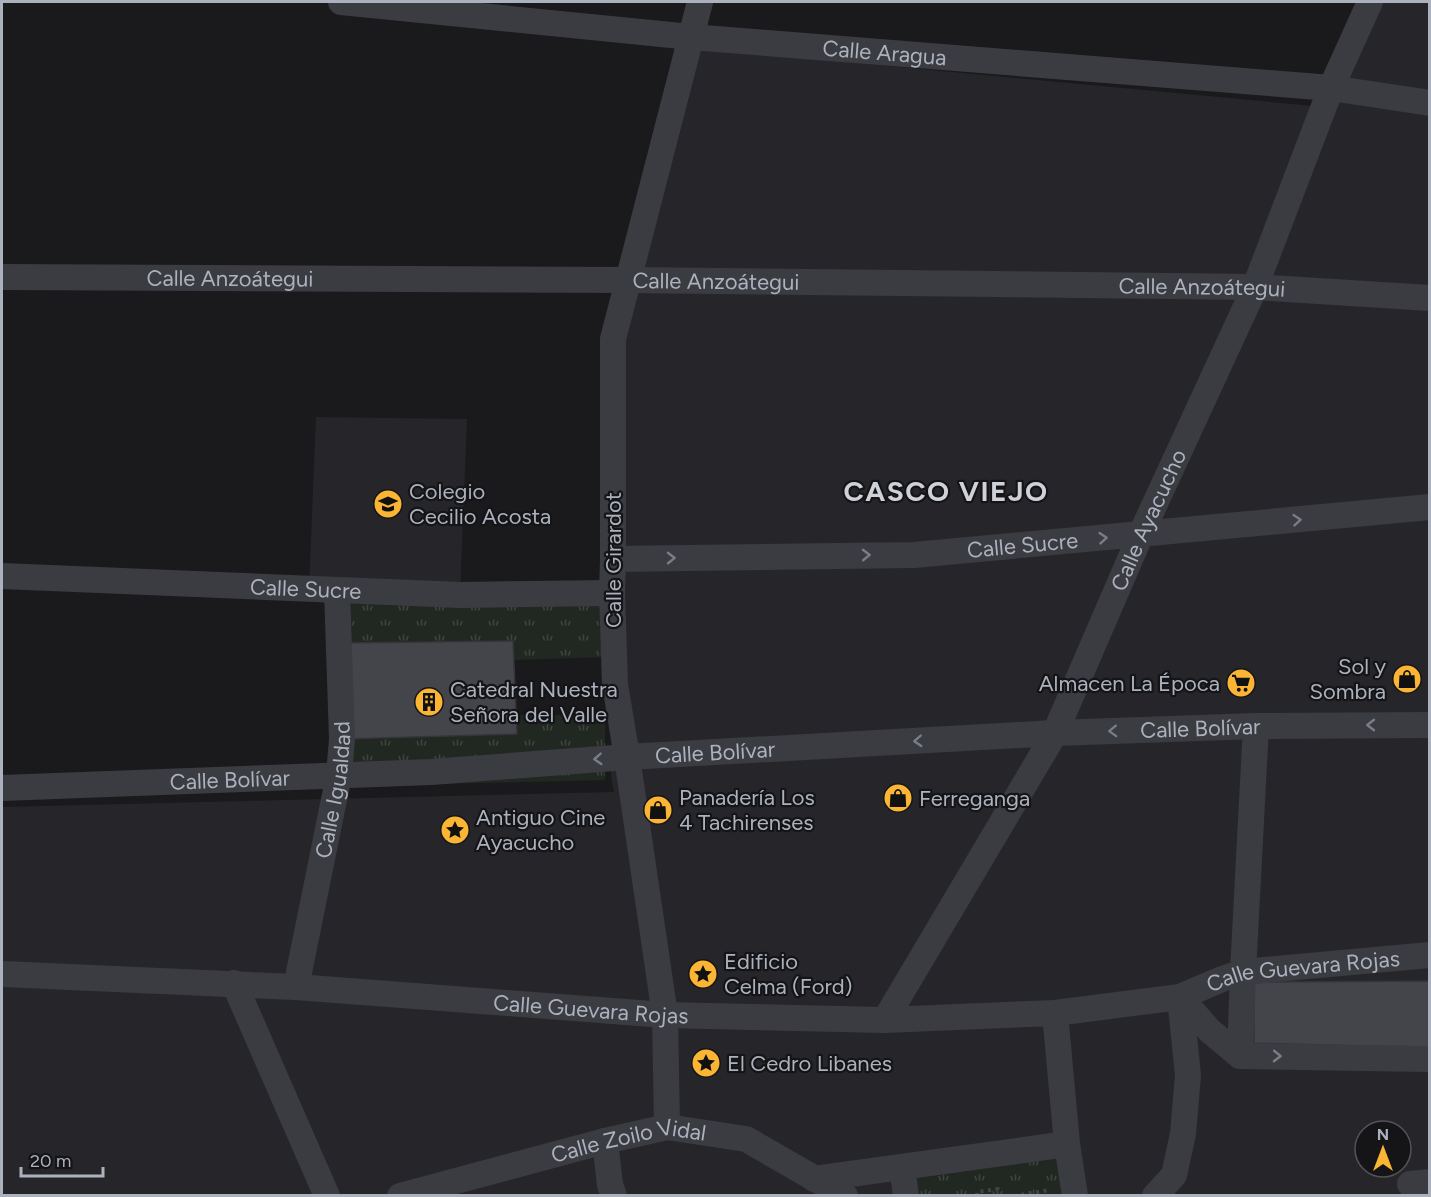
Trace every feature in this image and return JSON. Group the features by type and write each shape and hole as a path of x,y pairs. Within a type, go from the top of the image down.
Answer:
{"street":[{"name":"Calle Aragua","path":"341,2 691,37 1331,88 1430,103"},
{"name":"Calle Girardot","path":"667,1127 664,1015 615,684 612,592 613,339 700,2"},
{"name":"Calle Ayacucho","path":"885,1020 1055,733 1141,534 1255,287 1331,88 1370,2"},
{"name":"Calle Anzoátegui","path":"2,277 628,280 1255,287 1430,298"},
{"name":"Calle Sucre","path":"613,559 914,555 1430,507"},
{"name":"Calle Sucre","path":"2,576 459,595 612,592"},
{"name":"Calle Igualdad","path":"296,987 339,776 342,739 337,590"},
{"name":"Calle Bolívar","path":"2,788 431,772 627,757 1055,733 1256,726 1430,724"},
{"path":"1256,726 1240,1056 1430,1059"},
{"name":"Calle Guevara Rojas","path":"2,974 234,983 664,1015 885,1020 1055,1013 1180,997 1243,972 1430,955"},
{"path":"234,983 327,1196"},
{"path":"1155,1196 1174,1175 1183,1134 1188,1075 1180,997"},
{"name":"Calle Guevara Rojas","path":"1180,997 1210,1031 1240,1056"},
{"path":"1055,1013 1067,1144 1074,1191"},
{"name":"Calle Zoilo Vidal","path":"400,1196 605,1141 667,1127 746,1138 845,1196"},
{"path":"605,1141 610,1185 614,1196"},
{"path":"814,1179 1067,1144"},
{"path":"902,1167 906,1196"}],"path":[{"path":"977,1196 977,1192 998,1189 998,1196"},
{"path":"1014,1196 1074,1191"}],"shaded area":[{"path":"1371,2 1429,2 1429,1195 2,1195 2,807 614,792 611,776 622,309 698,48 1324,107"},
{"name":"Colegio Cecilio Acosta","path":"316,417 467,419 460,595 309,589"}],"green space":[{"path":"338,590 607,602 607,657 514,660 340,643"},
{"path":"516,715 605,715 605,780 345,786 344,739 517,734"},
{"path":"1067,1144 1075,1195 906,1195 902,1167"}],"building":[{"name":"Catedral Nuestra Señora del Valle","path":"513,641 517,734 344,739 340,643"},
{"path":"1430,981 1430,1048 1254,1043 1254,982"}],"place":[{"name":"Colegio Cecilio Acosta","path":"388,504"},
{"name":"Sol y Sombra","path":"1407,679"},
{"name":"Almacen La Época","path":"1241,683"},
{"name":"Catedral Nuestra Señora del Valle","path":"429,702"},
{"name":"Ferreganga","path":"898,798"},
{"name":"Panadería Los 4 Tachirenses","path":"658,810"},
{"name":"Antiguo Cine Ayacucho","path":"455,830"},
{"name":"Edificio Celma (Ford)","path":"703,974"},
{"name":"El Cedro Libanes","path":"706,1063"}],"district":[{"name":"CASCO VIEJO","path":"946,491"}]}
